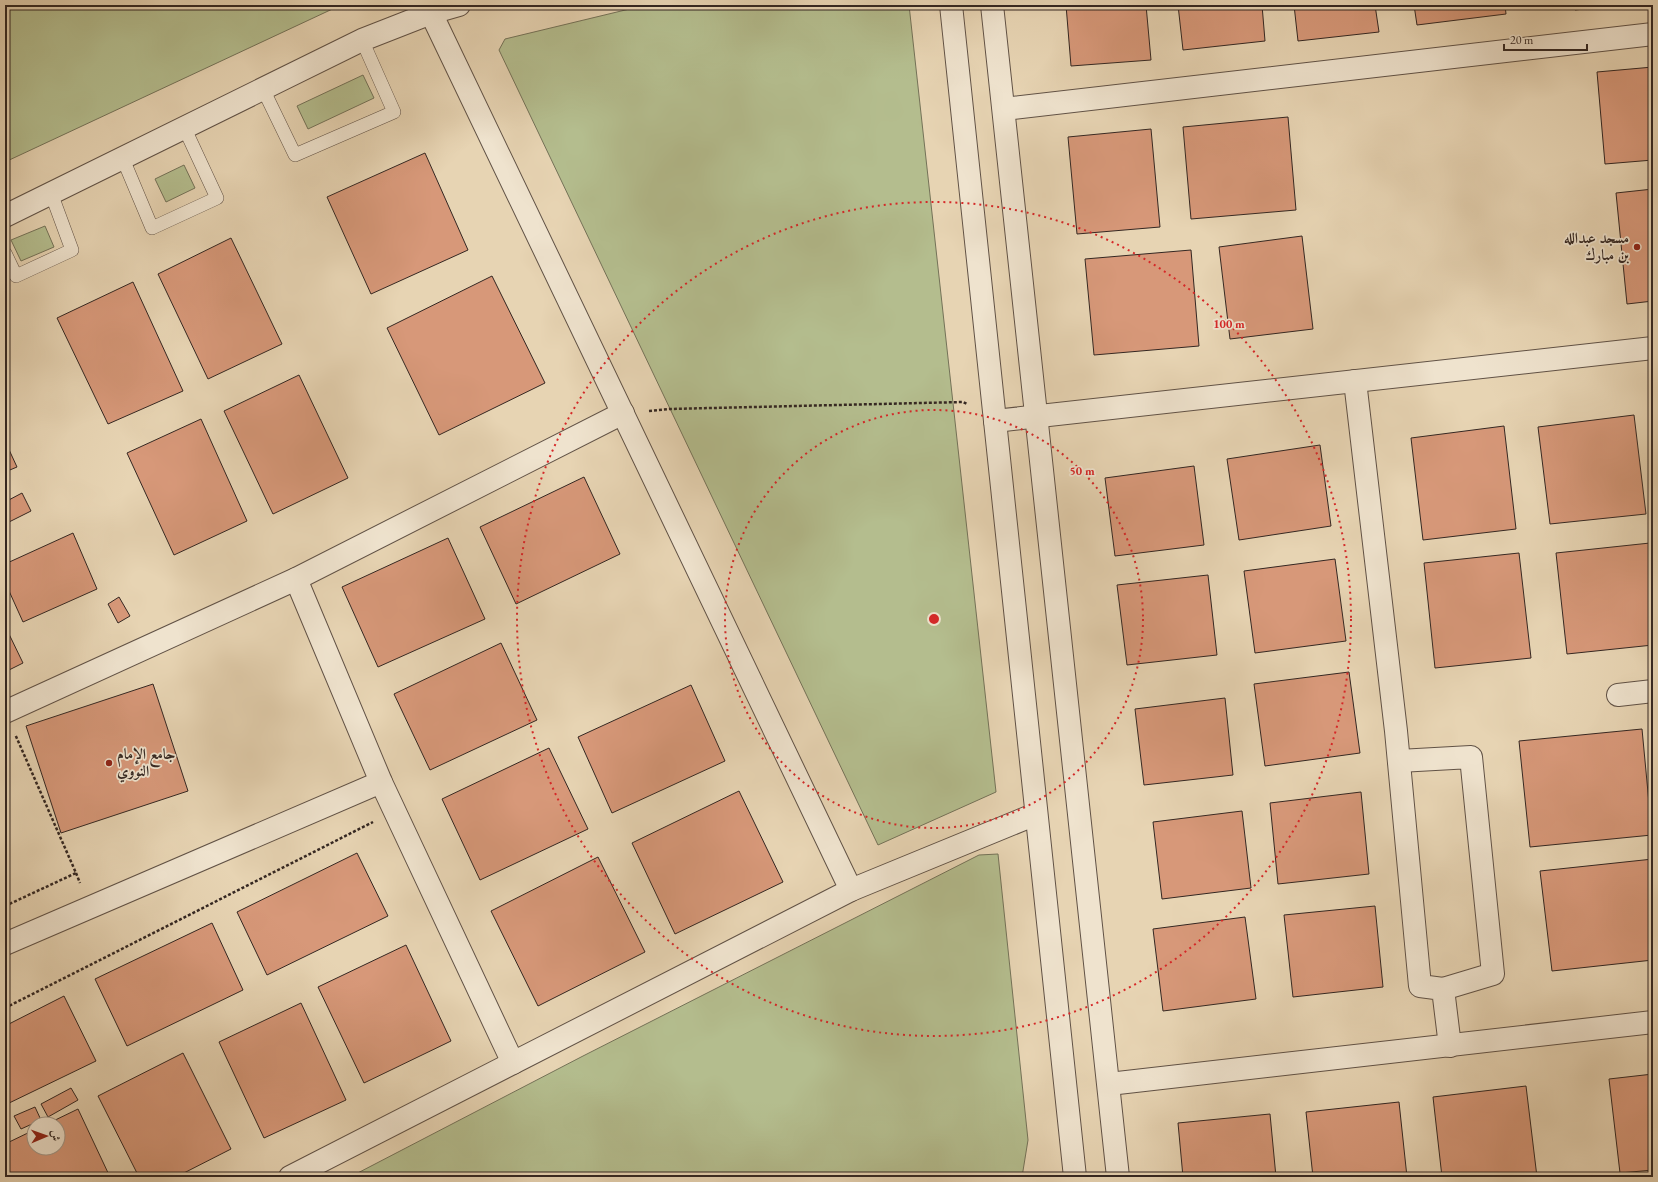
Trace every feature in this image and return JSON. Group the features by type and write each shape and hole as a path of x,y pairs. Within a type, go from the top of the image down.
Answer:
{"street":[{"path":"5,216 362,40 431,13 459,5"},
{"path":"951,5 1075,1177"},
{"path":"992,5 1118,1177"},
{"path":"431,13 851,890"},
{"path":"1004,110 1653,34"},
{"path":"995,421 1653,348"},
{"path":"1356,381 1399,761 1420,986 1442,990 1493,974 1471,757 1399,761"},
{"path":"5,712 296,579 623,413"},
{"path":"296,579 381,782 514,1063"},
{"path":"1618,695 1653,691"},
{"path":"5,944 381,782"},
{"path":"290,1177 851,890 1036,814"},
{"path":"1442,990 1450,1046"},
{"path":"1109,1084 1653,1022"}],"lane":[{"path":"263,89 295,155 394,112 362,40"},
{"path":"123,159 152,228 217,198 184,127"},
{"path":"5,253 16,276 72,250 51,193"}],"path":[{"path":"623,413 670,409 963,402 995,421"},
{"path":"5,712 76,873 5,906"},
{"path":"5,1008 395,811"}],"green space":[{"path":"5,5 341,5 5,162"},
{"path":"646,5 909,5 996,792 878,845 499,50 505,39"},
{"path":"363,75 374,98 308,129 297,106"},
{"path":"184,165 195,188 166,202 155,179"},
{"path":"45,226 54,247 21,261 11,240"},
{"path":"998,854 1028,1140 1022,1177 350,1177 583,1056 979,855"}],"building":[{"path":"1066,5 1146,5 1151,60 1071,66"},
{"path":"1178,5 1262,5 1265,41 1183,50"},
{"path":"1294,5 1375,5 1379,32 1298,41"},
{"path":"1414,5 1505,5 1506,14 1417,25"},
{"path":"1575,5 1620,5 1575,10"},
{"path":"1653,67 1653,160 1605,164 1597,72"},
{"path":"1288,117 1296,210 1191,219 1183,127"},
{"path":"1151,129 1160,227 1077,234 1068,137"},
{"path":"425,153 468,250 371,294 327,197"},
{"name":"مسجد عبدالله بن مبارك","path":"1653,189 1653,301 1627,304 1616,193"},
{"path":"1302,236 1313,329 1230,339 1219,247"},
{"path":"231,238 282,344 208,379 158,274"},
{"path":"1191,250 1199,346 1094,355 1085,259"},
{"path":"492,276 545,383 439,435 387,328"},
{"path":"133,282 183,391 108,424 57,318"},
{"path":"299,375 348,478 273,514 224,411"},
{"path":"1634,415 1646,514 1550,524 1538,427"},
{"path":"201,419 247,521 174,555 127,453"},
{"path":"1504,426 1516,529 1423,540 1411,438"},
{"path":"5,441 17,467 5,472"},
{"path":"1320,445 1331,526 1239,540 1227,459"},
{"path":"1194,466 1204,545 1115,556 1105,478"},
{"path":"584,477 620,554 516,604 480,527"},
{"path":"22,493 31,511 5,524 5,502"},
{"path":"73,533 97,589 23,622 5,582 5,564"},
{"path":"448,538 485,619 378,667 342,587"},
{"path":"1650,543 1653,568 1653,645 1567,654 1556,553"},
{"path":"1519,553 1531,658 1435,668 1424,563"},
{"path":"1335,559 1346,641 1255,653 1244,571"},
{"path":"1208,575 1217,655 1127,665 1117,585"},
{"path":"119,597 130,616 118,623 108,604"},
{"path":"8,632 23,663 7,671 5,668 5,633"},
{"path":"501,643 537,720 430,770 394,694"},
{"path":"1349,672 1360,753 1265,766 1254,684"},
{"path":"153,684 188,791 61,833 26,726"},
{"path":"691,685 725,761 612,813 578,737"},
{"path":"1225,698 1233,775 1144,785 1135,709"},
{"path":"1642,729 1652,835 1530,847 1519,741"},
{"path":"549,748 588,829 480,880 442,799"},
{"path":"739,791 783,882 675,934 632,843"},
{"path":"1361,792 1369,874 1278,884 1270,803"},
{"path":"1242,811 1251,888 1162,899 1153,822"},
{"path":"357,853 388,916 267,975 237,912"},
{"path":"598,857 645,952 538,1006 491,911"},
{"path":"1653,859 1653,960 1552,971 1540,871"},
{"path":"1375,906 1383,987 1293,997 1284,915"},
{"path":"1245,917 1256,999 1163,1011 1153,929"},
{"path":"212,923 243,990 127,1046 95,979"},
{"path":"406,945 451,1041 364,1083 318,987"},
{"path":"64,996 96,1061 5,1105 5,1026"},
{"path":"301,1003 346,1100 264,1138 219,1042"},
{"path":"183,1053 231,1149 176,1177 139,1177 98,1096"},
{"path":"1653,1074 1653,1170 1620,1173 1609,1079"},
{"path":"1526,1086 1537,1177 1442,1177 1433,1097"},
{"path":"71,1088 78,1100 50,1116 47,1116 41,1104"},
{"path":"1399,1102 1407,1177 1313,1177 1306,1112"},
{"path":"35,1107 39,1116 26,1116 26,1127 21,1129 14,1116"},
{"path":"78,1109 110,1177 6,1177 5,1144 26,1134 26,1156 66,1156 66,1116 64,1116"},
{"path":"1270,1114 1276,1177 1183,1177 1178,1123"}],"place":[{"name":"مسجد عبدالله بن مبارك","path":"1637,247"},
{"name":"جامع الإمام النووي","path":"109,763"}]}
